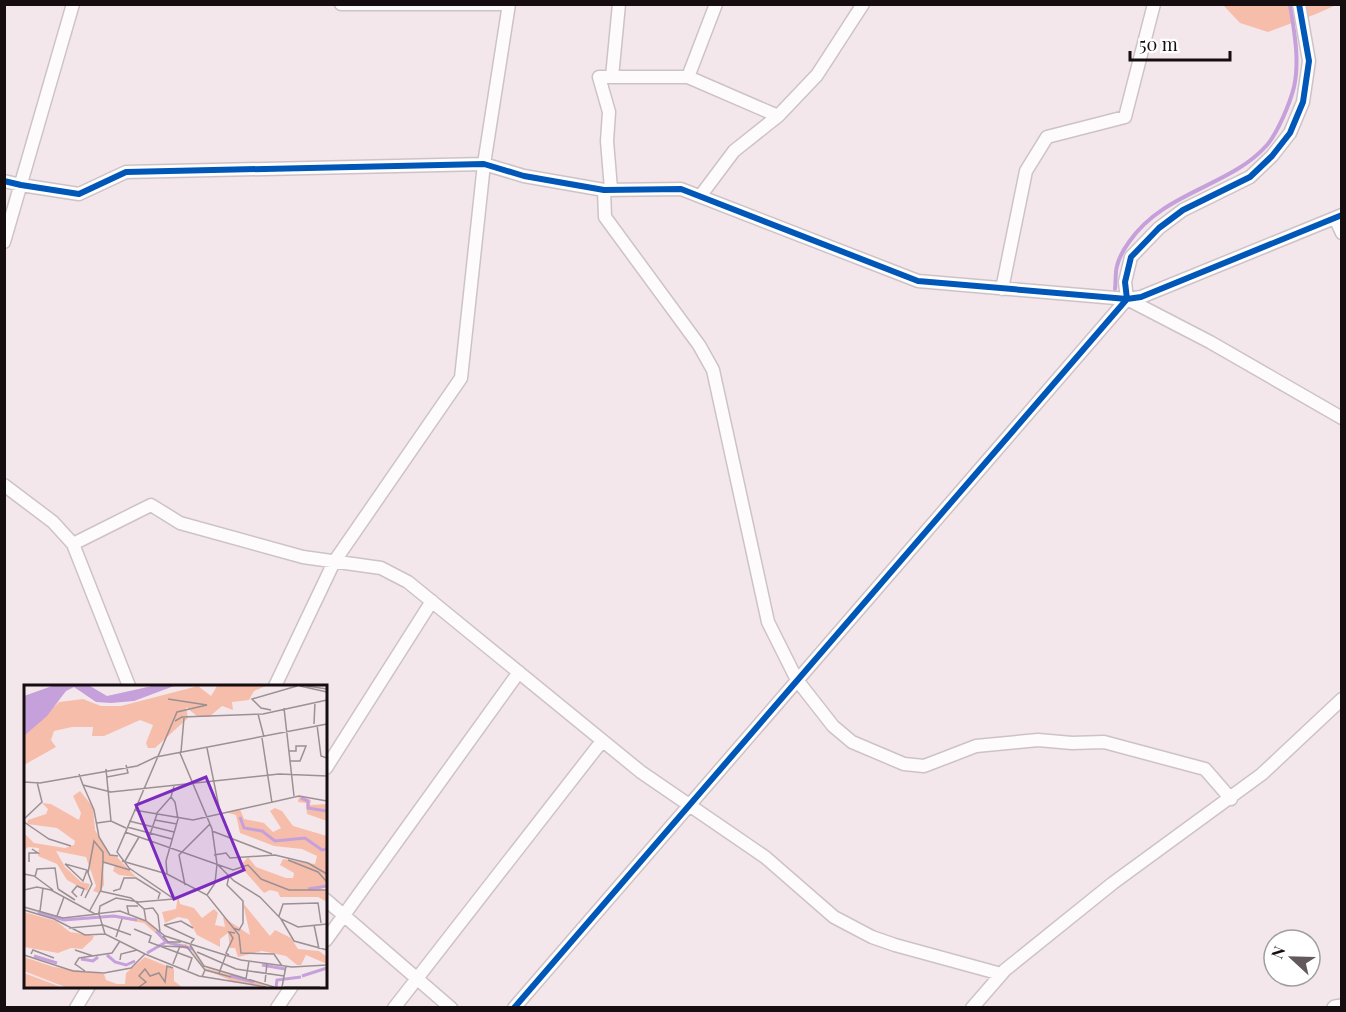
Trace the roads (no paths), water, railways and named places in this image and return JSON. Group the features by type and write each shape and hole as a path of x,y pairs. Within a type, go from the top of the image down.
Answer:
{"street":[{"path":"4,242 73,4"},
{"path":"341,4 500,4"},
{"path":"276,685 334,562 461,378 484,164 509,4"},
{"path":"612,77 619,4"},
{"path":"688,77 716,4"},
{"path":"701,195 734,151 778,116 817,75 863,4"},
{"path":"1002,289 1026,171 1047,137 1125,117 1154,4"},
{"path":"514,1008 1127,299 1125,282 1131,257 1159,228 1183,210 1250,177 1272,156 1290,132 1304,102 1309,61 1299,4"},
{"path":"778,116 688,77 599,76 609,112 608,190 605,217 699,345 713,370 768,622 797,680 833,726 852,742 904,764 924,766 976,746 1038,740 1072,743 1104,742 1205,769 1231,799"},
{"path":"4,181 78,194 126,172 484,164 524,176 608,190 681,189 918,281 1127,299 1141,297 1338,216 1341,233"},
{"path":"1127,299 1210,342 1341,418"},
{"path":"4,485 53,522 73,544 128,685"},
{"path":"73,544 151,505 180,523 303,557 381,568 408,582 640,772 765,857 834,917 872,937 895,945 1001,974"},
{"path":"327,766 432,601"},
{"path":"327,939 519,672"},
{"path":"972,1008 1001,974 1113,883 1231,799 1262,774 1341,699"},
{"path":"394,1008 602,741"},
{"path":"327,901 450,1008"},
{"path":"76,1008 88,988"},
{"path":"277,1008 291,988"},
{"path":"1335,1008 1341,1007"}],"waterway":[{"path":"1115,289 1116,269 1120,256 1143,225 1178,200 1235,171 1267,145 1275,133 1290,101 1296,77 1296,46 1290,4"}]}
